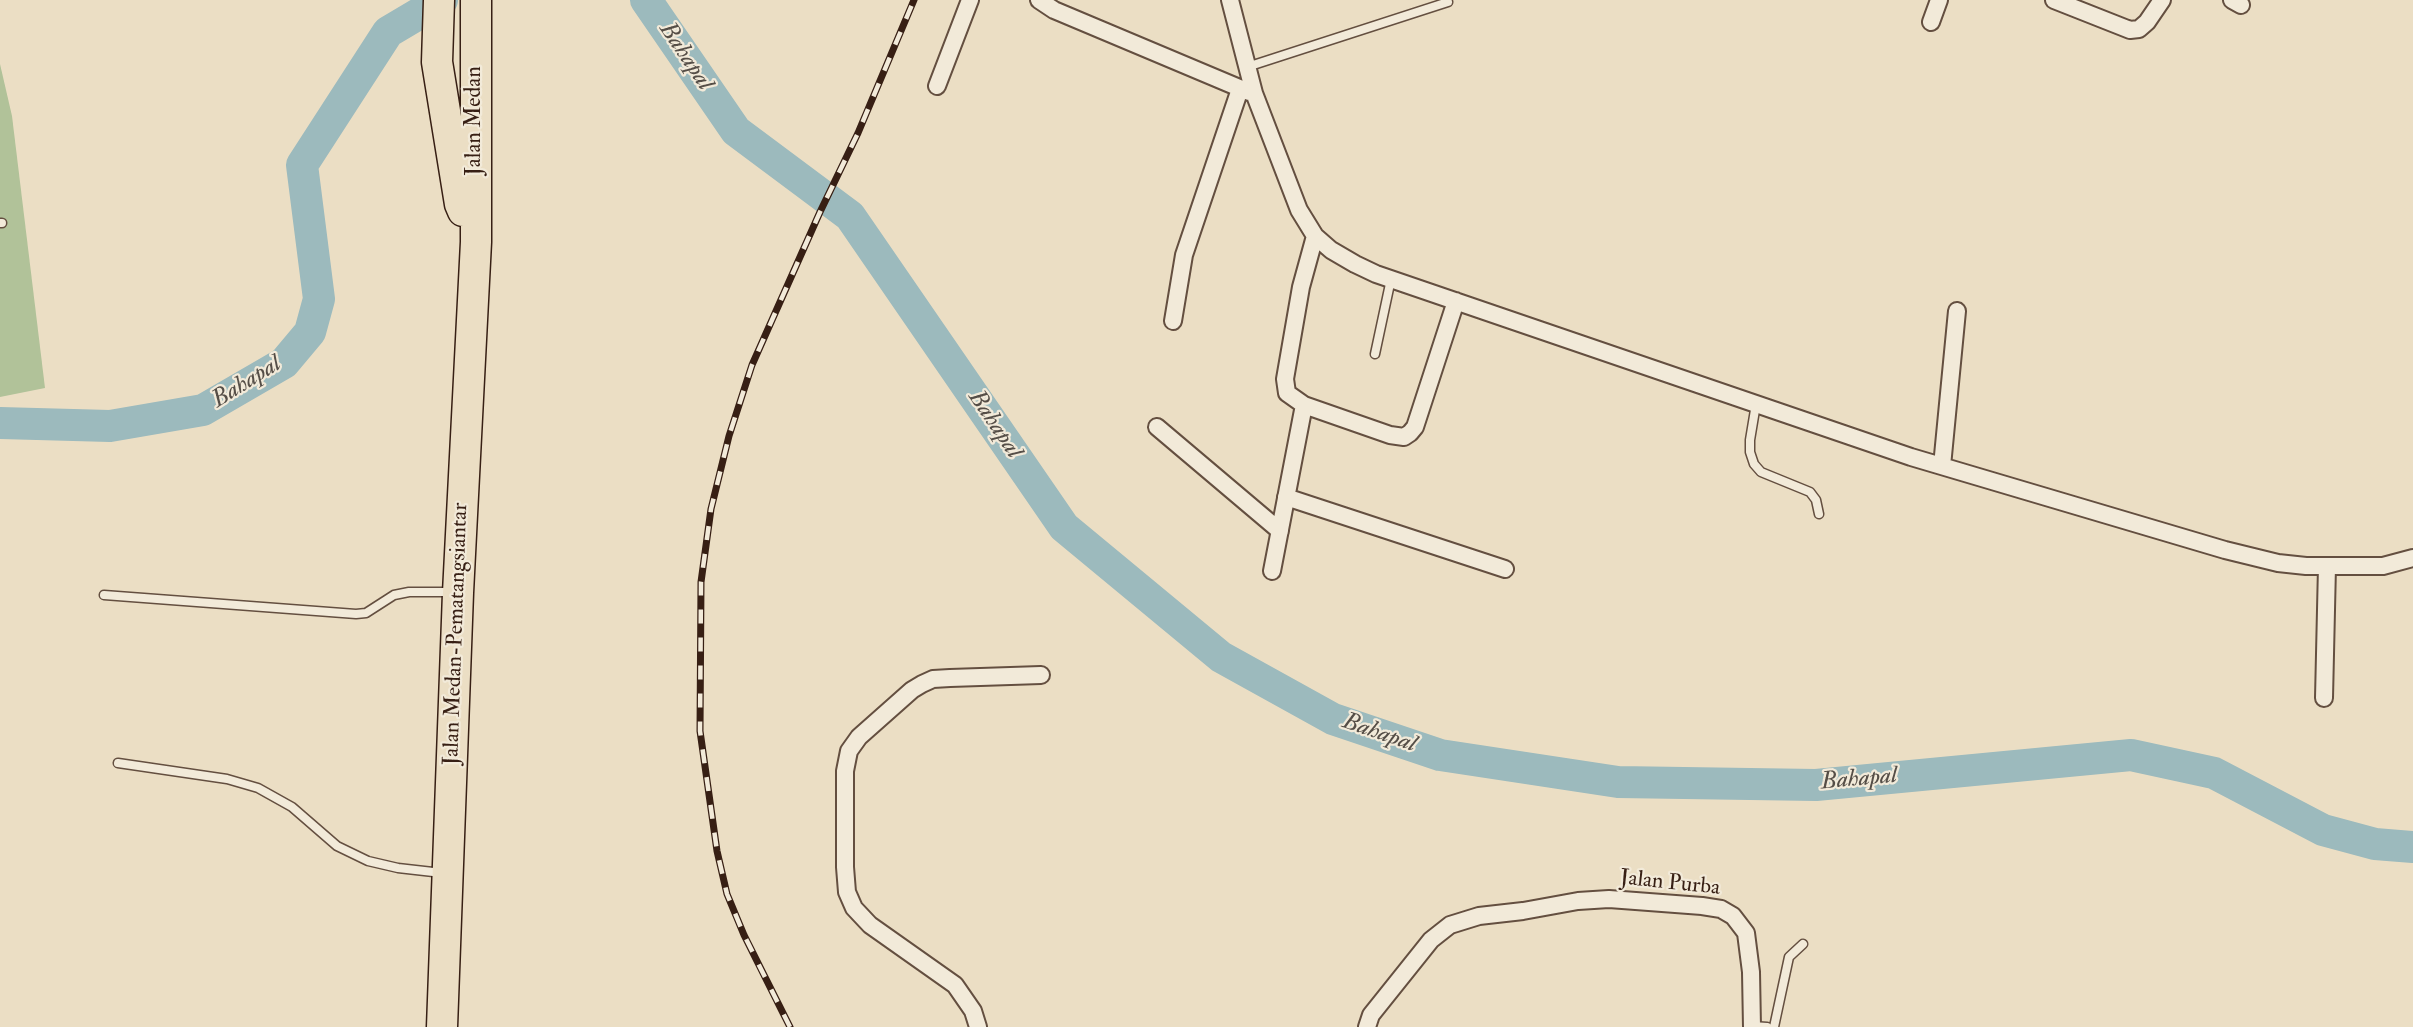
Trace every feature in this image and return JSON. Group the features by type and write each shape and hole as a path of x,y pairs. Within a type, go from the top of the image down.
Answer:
{"highway":[{"path":"439,0 437,62 460,204 476,242"},
{"name":"Jalan Medan","path":"476,0 474,48 476,242"},
{"name":"Jalan Medan-Pematangsiantar","path":"442,1027 458,593 476,242"}],"street":[{"path":"937,86 970,0"},
{"path":"1039,0 1054,10 1247,91 1299,210 1316,236 1331,250 1355,264 1391,279 1942,466 2224,550 2278,563 2327,566 2382,566 2413,558"},
{"path":"1173,321 1184,255 1247,91 1247,67 1230,0"},
{"path":"1931,22 1939,0"},
{"path":"2054,0 2130,30 2139,29 2147,22 2162,0"},
{"path":"1316,236 1301,287 1285,379 1287,393 1304,405 1389,435 1404,436 1410,433 1415,427 1456,301"},
{"path":"1942,466 1957,310"},
{"path":"1272,571 1304,405"},
{"path":"1157,427 1280,531"},
{"path":"1286,497 1505,569"},
{"path":"2325,698 2327,566"},
{"path":"978,1027 973,1011 955,985 870,925 854,908 847,892 844,867 845,771 849,751 858,738 912,690 922,684 950,678 1041,675"},
{"name":"Jalan Purba","path":"1367,1027 1371,1015 1431,940 1450,925 1479,916 1523,911 1568,902 1609,899 1702,906 1721,909 1733,916 1746,933 1757,1027"}],"lane":[{"path":"1247,67 1448,2"},
{"path":"1375,354 1391,279"},
{"path":"1756,403 1750,440 1750,452 1754,464 1761,472 1810,492 1816,500 1819,514"},
{"path":"104,595 356,614 366,613 394,596 409,592 458,593"},
{"path":"118,763 227,779 258,788 291,807 337,846 368,861 398,868 448,874"},
{"path":"1774,1027 1789,957 1803,944"}],"green space":[{"path":"0,64 12,116 45,388 0,397"}],"waterway":[{"name":"Bahapal","path":"0,423 110,426 203,410 284,363 310,332 319,299 302,165 388,32 442,0"},
{"name":"Bahapal","path":"646,0 736,131 850,216 1064,527 1221,657 1333,719 1440,755 1618,782 1816,785 2131,755 2214,773 2323,830 2375,844 2413,847"}],"railway":[{"path":"790,1027 744,935 727,894 717,851 700,731 701,582 711,509 729,436 752,365 858,133 914,0"}]}
